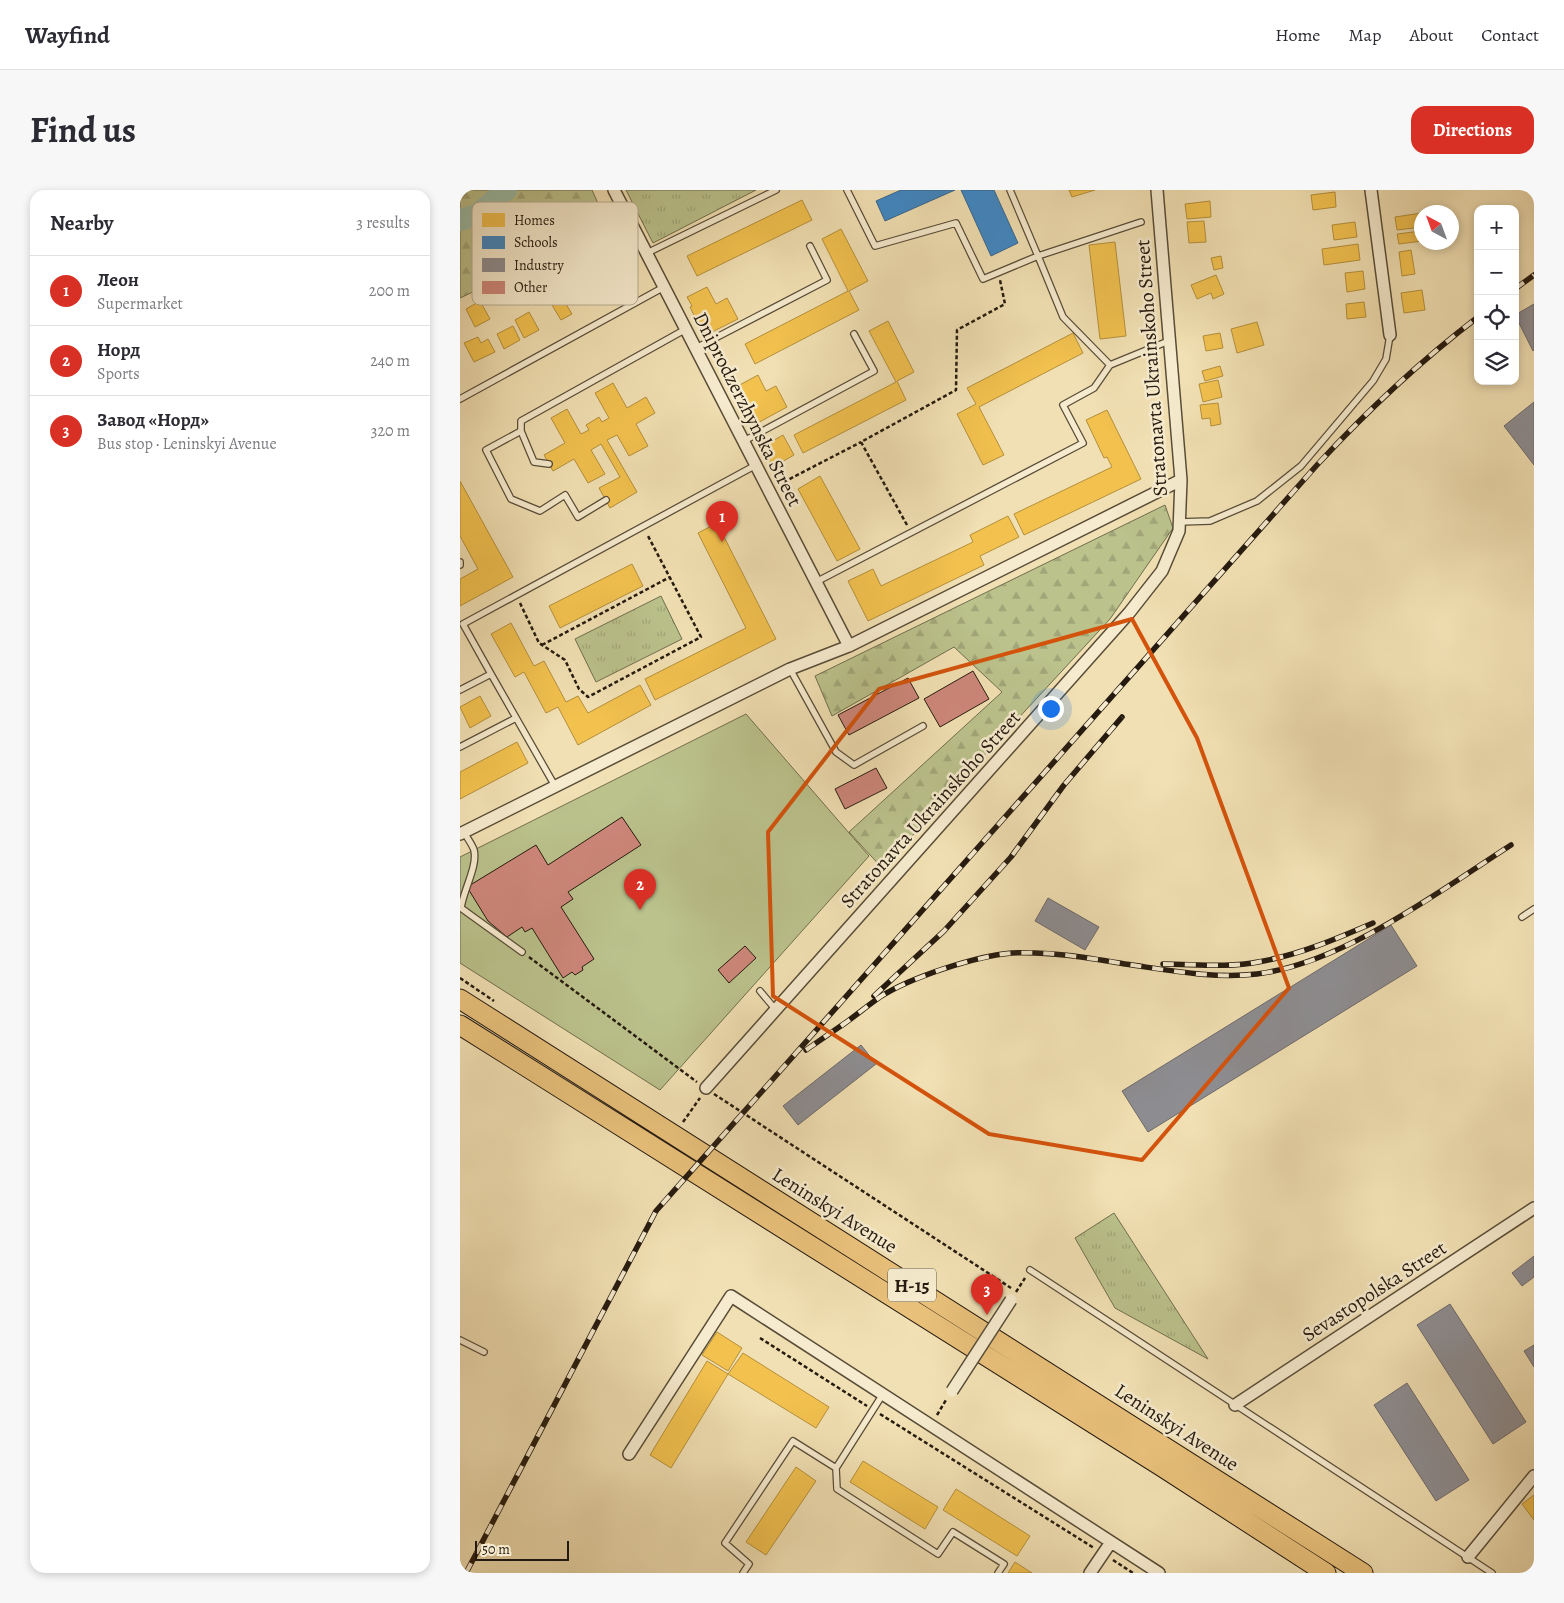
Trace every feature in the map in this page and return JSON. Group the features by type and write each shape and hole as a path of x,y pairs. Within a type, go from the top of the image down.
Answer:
{"main road":[{"name":"Leninskyi Avenue","path":"460,998 1363,1573"},
{"name":"Leninskyi Avenue","path":"460,1025 1156,1462 1326,1573"}],"street":[{"name":"Dniprodzerzhynska Street","path":"614,190 620,202"},
{"name":"Stratonavta Ukrainskoho Street","path":"706,1088 1129,613 1162,571 1179,532 1181,480 1171,340 1157,190"},
{"path":"1371,190 1390,334"},
{"name":"Dniprodzerzhynska Street","path":"638,236 849,646"},
{"path":"462,833 790,669 849,646 1181,480"},
{"name":"Sevastopolska Street","path":"1235,1405 1534,1208"},
{"path":"629,1454 731,1296 1159,1573"},
{"path":"952,1391 1013,1296"},
{"path":"1468,1557 1534,1476"},
{"path":"1090,1573 1111,1542"}],"lane":[{"path":"647,253 776,190"},
{"path":"847,190 875,246 956,224 983,279 1038,256 1141,222"},
{"path":"1010,190 1063,317 1110,365"},
{"path":"696,348 827,280 810,246"},
{"path":"638,301 664,287"},
{"path":"460,399 631,305"},
{"path":"549,464 534,462 521,432 522,421 686,329"},
{"path":"744,441 874,371 854,334"},
{"path":"1179,522 1210,522 1257,500 1301,466 1373,380 1386,358 1390,334"},
{"path":"816,582 1083,443 1063,405 1094,388 1110,365 1171,340"},
{"path":"521,432 486,450 511,499 540,511 565,496 578,517 606,500"},
{"path":"555,786 463,624 756,465"},
{"path":"790,669 836,752 854,765 922,726"},
{"path":"460,690 491,674"},
{"path":"460,747 516,718"},
{"path":"462,833 474,851 471,875 462,895 461,908 522,952"},
{"path":"1522,917 1534,908"},
{"path":"760,991 776,1010"},
{"path":"1030,1270 1492,1573"},
{"path":"460,1340 484,1352"},
{"path":"883,1394 836,1468 837,1489 938,1554 953,1532 1004,1564 998,1573"},
{"path":"743,1573 749,1564 725,1543 794,1442 836,1468"}],"path":[{"path":"769,489 861,442 956,390 957,330 1005,304 999,272"},
{"path":"861,442 911,533"},
{"path":"516,595 542,645 566,660 579,689 588,697 701,637 643,526"},
{"path":"542,645 670,577"},
{"path":"522,952 706,1088 1013,1296 1030,1270"},
{"path":"460,978 501,1005"},
{"path":"681,1125 706,1088"},
{"path":"760,1338 1133,1573"},
{"path":"930,1424 952,1391"}],"highlighted area":[{"path":"1132,619 1197,738 1289,988 1142,1160 989,1134 773,996 768,832 879,689"}],"green space":[{"path":"460,190 592,190 597,202 472,202 472,292 460,298"},
{"path":"626,190 756,190 653,243 638,214 638,202 632,202"},
{"path":"1165,505 1173,528 1110,619 965,776 883,869 849,832 1002,692 954,647 832,716 815,676"},
{"path":"661,596 682,639 596,682 575,639"},
{"path":"746,714 869,856 660,1090 460,963 460,857"},
{"path":"1114,1213 1208,1359 1115,1308 1075,1238"}],"building: Homes":[{"path":"1069,190 1095,190 1072,197"},
{"path":"1335,192 1336,207 1313,210 1311,195"},
{"path":"802,200 812,220 697,276 687,256"},
{"path":"1210,201 1211,217 1187,219 1185,204"},
{"path":"1414,214 1414,228 1397,230 1395,217"},
{"path":"1204,221 1206,242 1189,243 1187,222"},
{"path":"1355,222 1357,237 1334,240 1332,225"},
{"path":"841,229 868,281 849,291 859,310 755,364 745,344 848,291 822,239"},
{"path":"1414,232 1414,242 1399,244 1397,234"},
{"path":"1115,242 1126,336 1100,339 1089,245"},
{"path":"1358,244 1360,260 1324,265 1322,249"},
{"path":"1411,250 1415,274 1402,276 1399,252"},
{"path":"1221,256 1223,268 1214,270 1211,258"},
{"path":"1363,271 1365,289 1347,292 1345,273"},
{"path":"1216,275 1224,294 1213,299 1211,293 1197,299 1191,285"},
{"path":"707,287 716,304 727,298 738,319 704,336 687,297"},
{"path":"1422,290 1425,310 1404,313 1401,293"},
{"path":"1364,302 1366,317 1347,319 1346,304"},
{"path":"473,305 482,305 490,319 475,327 466,309"},
{"path":"552,305 567,305 572,314 561,320"},
{"path":"529,312 539,330 524,338 515,320"},
{"path":"888,321 914,372 897,381 906,400 803,453 794,435 896,382 869,331"},
{"path":"1257,322 1264,345 1237,353 1231,329"},
{"path":"513,326 520,340 504,349 497,334"},
{"path":"1073,333 1083,353 979,407 1004,455 983,465 957,414 976,404 967,388"},
{"path":"1220,333 1223,348 1206,351 1203,336"},
{"path":"478,337 481,343 488,339 495,352 474,362 464,343"},
{"path":"1220,366 1223,376 1205,381 1202,371"},
{"path":"758,375 766,391 776,386 787,407 754,425 736,387"},
{"path":"1218,380 1222,397 1203,402 1199,384"},
{"path":"613,383 627,408 646,397 655,413 636,424 648,446 629,456 617,435 607,440 637,492 610,508 599,488 620,477 601,444 591,450 605,474 588,483 574,459 553,471 544,455 565,443 551,418 567,409 581,434 589,430 586,425 599,417 602,422 609,418 595,393"},
{"path":"1218,403 1221,424 1211,426 1210,418 1202,419 1200,405"},
{"path":"1107,410 1141,479 1024,535 1014,514 1112,467 1107,457 1104,458 1086,420"},
{"path":"783,435 794,455 773,467 762,447"},
{"path":"820,476 860,549 837,561 798,489"},
{"path":"460,481 513,577 460,606 460,579 478,569 460,536"},
{"path":"1008,516 1019,537 980,556 984,565 868,621 848,581 873,569 881,586 973,542 970,535"},
{"path":"717,523 776,639 655,700 645,679 746,628 698,533"},
{"path":"632,564 643,586 560,628 549,606"},
{"path":"511,623 534,666 544,661 566,702 578,696 588,713 640,685 651,705 578,745 558,707 546,713 524,672 515,677 491,634"},
{"path":"480,696 491,716 470,728 460,707"},
{"path":"517,742 528,763 460,799 460,772"},
{"path":"717,1332 742,1348 728,1371 702,1355"},
{"path":"743,1353 829,1407 816,1428 728,1374"},
{"path":"707,1361 728,1374 671,1468 650,1455"},
{"path":"863,1461 938,1507 925,1529 850,1482"},
{"path":"796,1467 816,1481 766,1555 746,1542"},
{"path":"956,1489 1030,1536 1017,1556 943,1510"},
{"path":"1534,1495 1534,1520 1522,1504"},
{"path":"1015,1562 1032,1573 1008,1573"}],"building: Schools":[{"path":"901,190 955,190 885,221 876,201"},
{"path":"961,190 994,190 1018,243 991,256"}],"building: Industry":[{"path":"1534,304 1533,351 1519,323 1519,313"},
{"path":"1534,402 1534,465 1504,426"},
{"path":"1048,898 1099,927 1085,950 1035,921"},
{"path":"1391,925 1417,966 1148,1132 1122,1091"},
{"path":"861,1045 876,1064 798,1125 783,1106"},
{"path":"1534,1256 1534,1277 1522,1286 1512,1273"},
{"path":"1450,1304 1526,1422 1493,1444 1417,1325"},
{"path":"1534,1345 1534,1367 1524,1351"},
{"path":"1407,1383 1469,1480 1436,1501 1374,1405"}],"building: Other":[{"path":"973,671 989,699 940,727 924,699"},
{"path":"908,678 919,698 849,735 838,715"},
{"path":"876,768 887,788 845,809 835,789"},
{"path":"622,817 641,845 568,892 573,899 561,907 594,959 582,967 583,970 575,975 572,972 563,978 532,928 525,932 522,927 507,937 488,921 467,887 536,845 548,865"},
{"path":"745,946 756,958 729,983 718,970"}],"waterway":[{"path":"492,202 506,190"},
{"path":"460,220 472,216"}],"railway":[{"path":"1519,286 1534,275"},
{"path":"466,1573 656,1211 1317,465 1394,388 1474,320"},
{"path":"874,996 944,931 1011,857 1064,785 1122,717"},
{"path":"841,1026 880,997 909,982 963,963 1012,953 1069,956 1207,975 1257,974 1290,967 1323,956 1389,923 1511,845"},
{"path":"1163,964 1223,965 1258,962 1303,951 1373,923"},
{"path":"806,1050 845,1023"}],"place":[{"name":"Леон","path":"722,542"},
{"name":"Норд","path":"640,910"},
{"name":"Завод «Норд»","path":"987,1315"}]}
